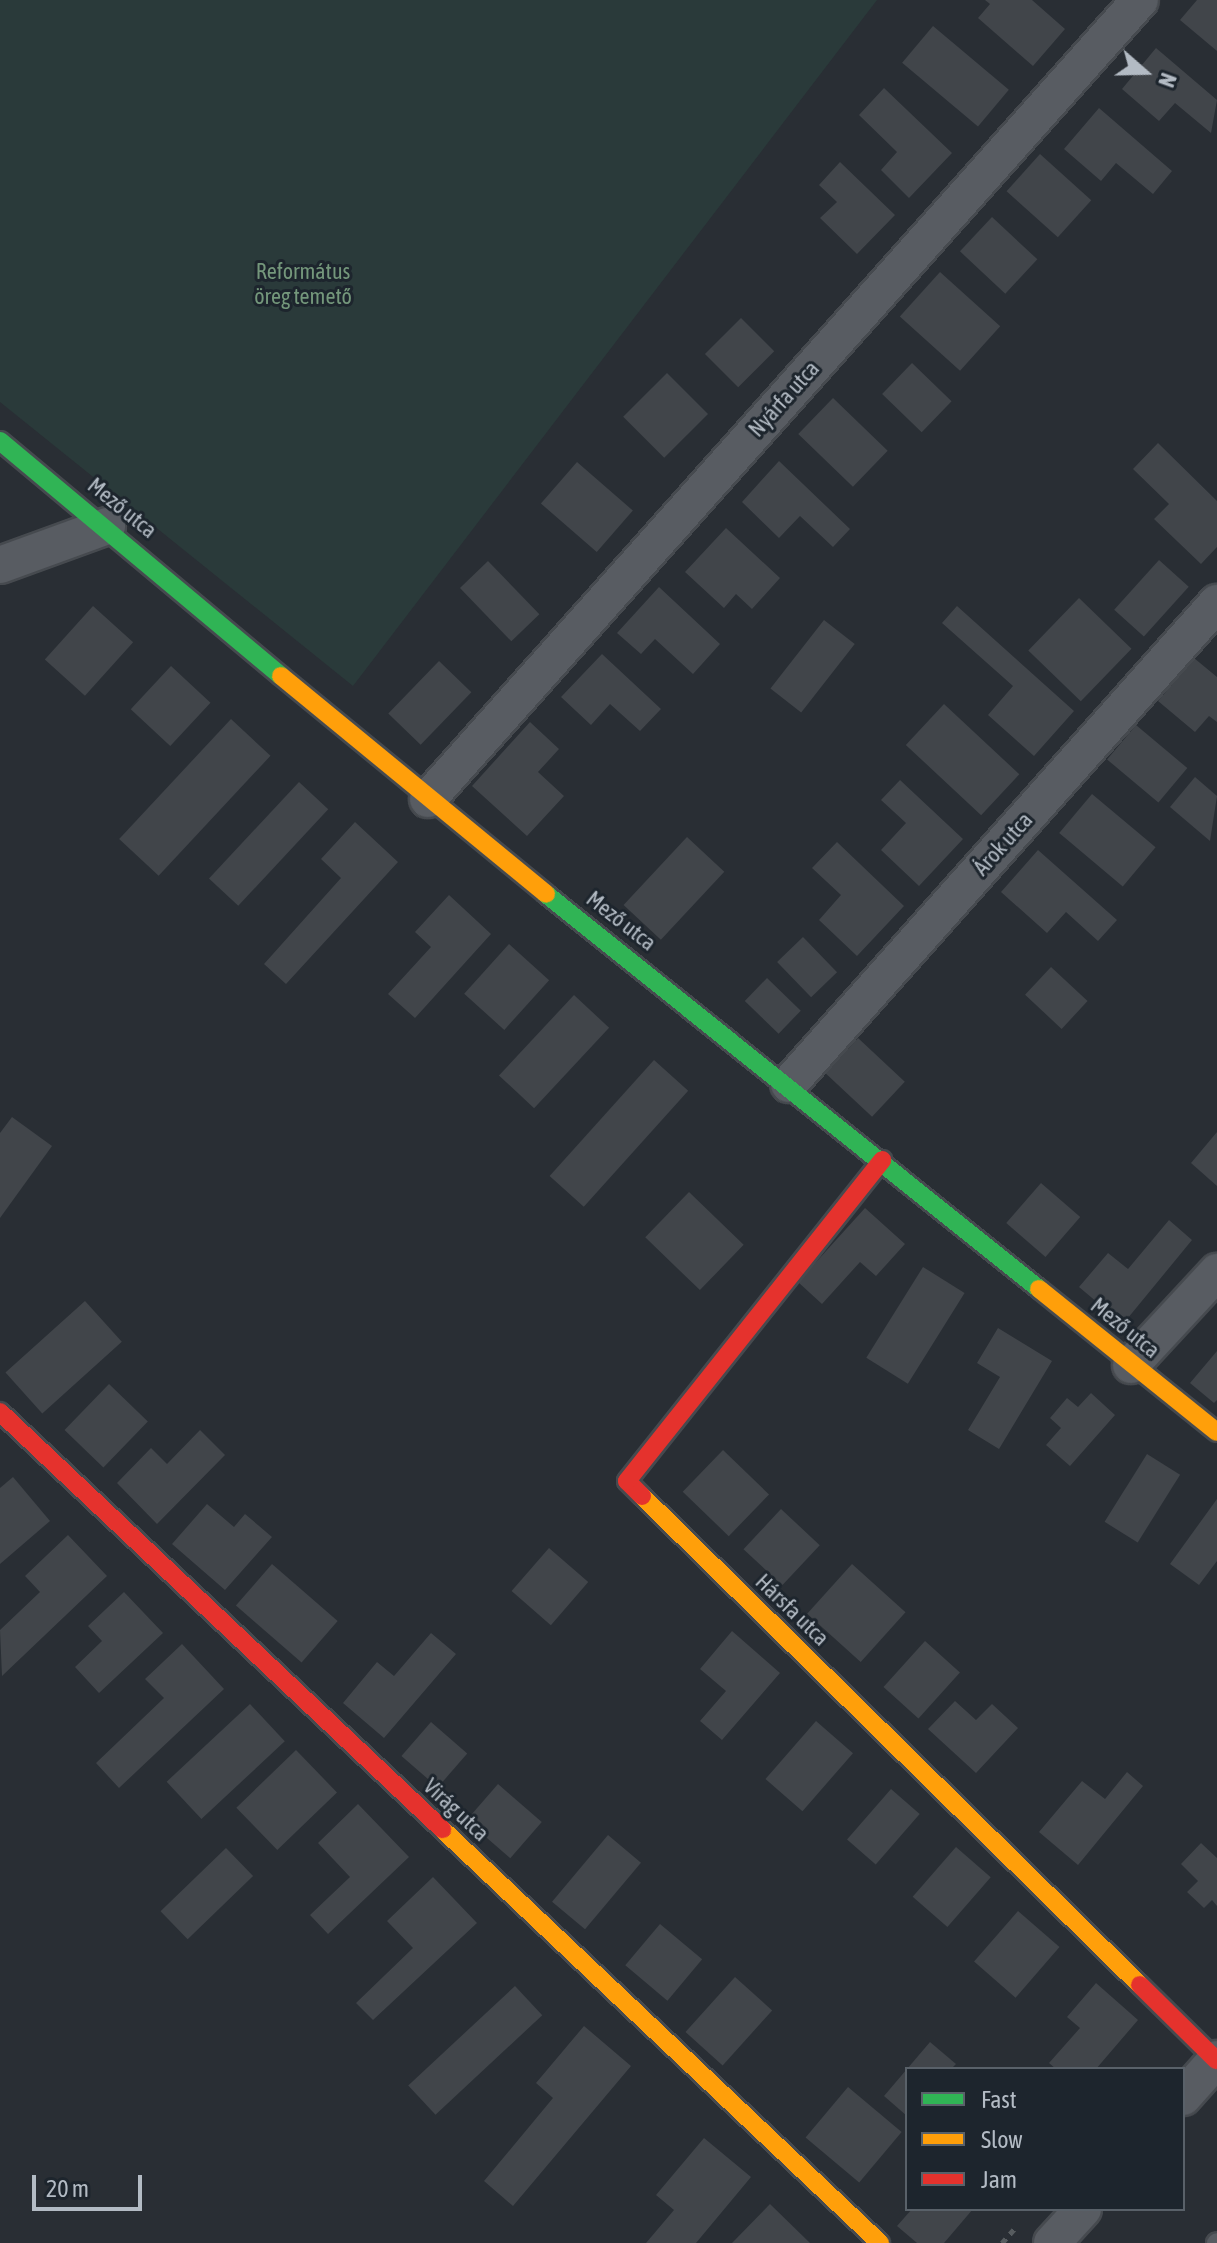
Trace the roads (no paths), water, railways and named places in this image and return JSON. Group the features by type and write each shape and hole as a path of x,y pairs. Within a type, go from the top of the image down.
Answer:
{"street":[{"name":"Nyárfa utca","path":"428,799 1140,0"},
{"name":"Mező utca","path":"0,441 107,526 428,799 789,1084 1217,1432"},
{"path":"0,565 107,526"},
{"name":"Árok utca","path":"789,1084 1217,603"},
{"name":"Hársfa utca","path":"882,1160 627,1481 1217,2060"},
{"path":"1131,1365 1217,1272"},
{"name":"Virág utca","path":"0,1412 880,2243"},
{"path":"1185,2095 1217,2060"},
{"path":"1052,2243 1081,2211"}],"park label":[{"name":"Református öreg temető","path":"303,284"}]}
